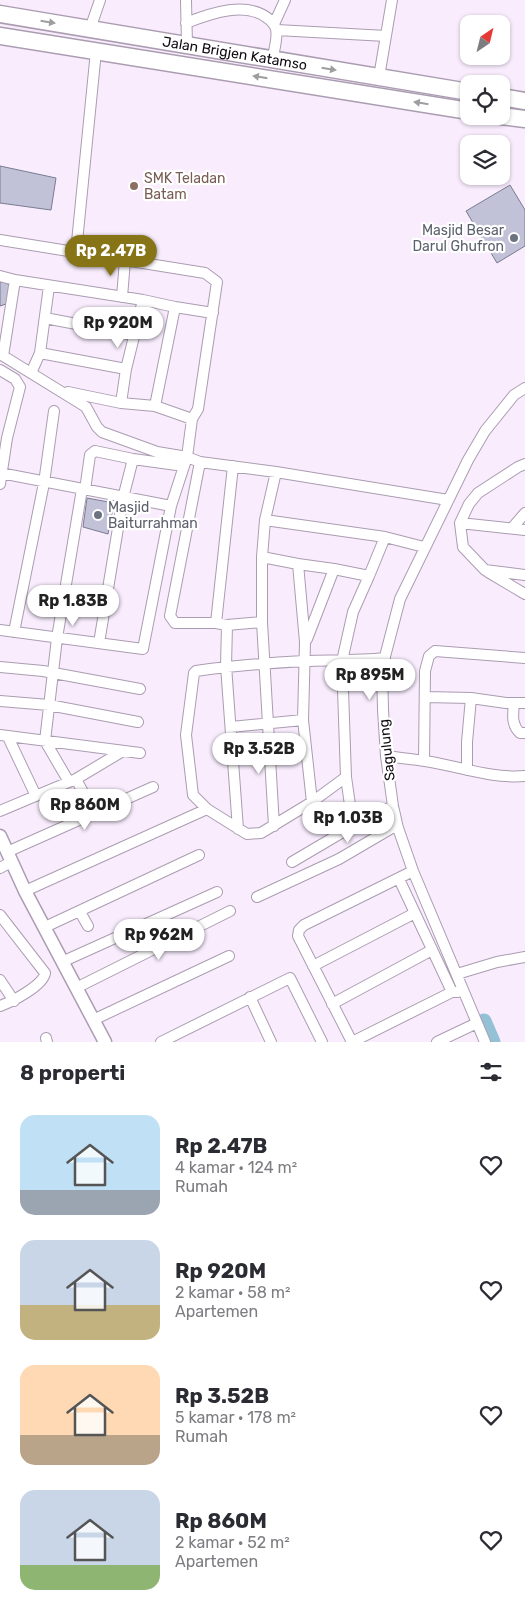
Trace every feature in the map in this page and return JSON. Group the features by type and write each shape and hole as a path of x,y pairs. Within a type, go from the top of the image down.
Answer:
{"highway":[{"name":"Jalan Brigjen Katamso","path":"0,14 460,90"},
{"name":"Jalan Brigjen Katamso","path":"0,36 460,110"},
{"path":"510,98 525,101"},
{"path":"510,117 525,119"}],"street":[{"path":"90,29 100,0"},
{"path":"186,0 187,46"},
{"path":"272,60 275,27 285,0"},
{"path":"379,77 392,0"},
{"path":"186,23 208,14 251,9 264,14 275,27 386,36"},
{"path":"76,252 96,51"},
{"path":"0,240 205,273 217,282 198,409 192,418 186,462 171,506 143,649 0,630"},
{"path":"122,297 125,260"},
{"path":"0,276 213,313"},
{"path":"16,280 1,355 86,406 97,427 102,432 186,462"},
{"path":"31,374 40,354 49,286"},
{"path":"121,404 126,369 142,300"},
{"path":"155,406 175,307"},
{"path":"45,318 134,334"},
{"path":"40,354 126,369"},
{"path":"0,370 15,379 20,387 4,433 1,477 171,506"},
{"name":"Sagulung","path":"486,1042 412,871 397,824 386,756 382,668 400,599 468,460 485,430 514,395 525,388"},
{"path":"60,390 121,404 155,406 192,418"},
{"path":"14,632 44,483 54,411"},
{"path":"94,813 45,741 57,638 92,452 133,459 200,462 234,466 448,500"},
{"path":"99,643 123,498 133,459"},
{"path":"200,462 170,616 175,623 216,623 227,625 262,622"},
{"path":"525,464 478,493 469,504 460,523 463,547 486,570 525,594"},
{"path":"216,623 234,466"},
{"path":"274,826 266,664 262,622 262,557 265,520 276,472"},
{"path":"512,528 525,513"},
{"path":"265,520 385,537 424,547"},
{"path":"460,523 525,530"},
{"path":"352,826 346,777 342,660 353,612 385,537"},
{"path":"262,557 334,568 369,576"},
{"path":"298,564 305,642 304,720 312,802"},
{"path":"305,642 334,568"},
{"path":"486,570 525,575"},
{"path":"227,625 226,666 238,828"},
{"path":"424,761 425,671 429,656 435,651 525,658"},
{"path":"346,777 312,802 261,833 247,834 207,809 193,795 186,735 194,674 196,670 226,666 385,658"},
{"path":"0,667 53,673 140,689"},
{"path":"425,697 470,698 520,703 513,720 514,726 520,733 525,733"},
{"path":"467,770 470,698"},
{"path":"0,701 49,705 138,722"},
{"path":"231,727 304,720"},
{"path":"4,736 140,753"},
{"path":"4,736 36,796"},
{"path":"0,811 73,781 123,751"},
{"path":"386,756 512,777 525,776"},
{"path":"6,861 94,813 153,787"},
{"path":"292,862 352,826 393,806"},
{"path":"25,891 207,809"},
{"path":"257,897 339,859 397,824"},
{"path":"0,836 6,861 64,961 105,1042"},
{"path":"45,928 198,856"},
{"path":"412,871 304,925 299,930 298,936 352,1042 452,992 464,991"},
{"path":"399,879 452,992"},
{"path":"64,961 217,892"},
{"path":"76,988 230,911"},
{"path":"80,912 88,926"},
{"path":"313,966 415,913"},
{"path":"0,915 45,973 41,981 14,1001 0,1006"},
{"path":"332,1004 432,950"},
{"path":"93,1020 229,956"},
{"path":"456,974 497,962 525,957"},
{"path":"161,1042 250,996 290,978 322,1042"},
{"path":"0,980 14,1001"},
{"path":"250,996 269,1041"},
{"path":"437,1042 478,1023"}],"building":[{"path":"0,166 56,178 51,210 0,203"},
{"path":"510,185 525,210 525,246 497,263 466,211"},
{"path":"0,282 5,282 13,288 10,305 0,306"},
{"name":"Masjid Baiturrahman","path":"87,498 114,503 108,534 83,527"}],"waterway":[{"path":"484,1021 493,1042"}],"place":[{"name":"SMK Teladan Batam","path":"134,186"},
{"name":"Masjid Besar Darul Ghufron","path":"514,238"},
{"name":"Masjid Baiturrahman","path":"98,515"}]}
